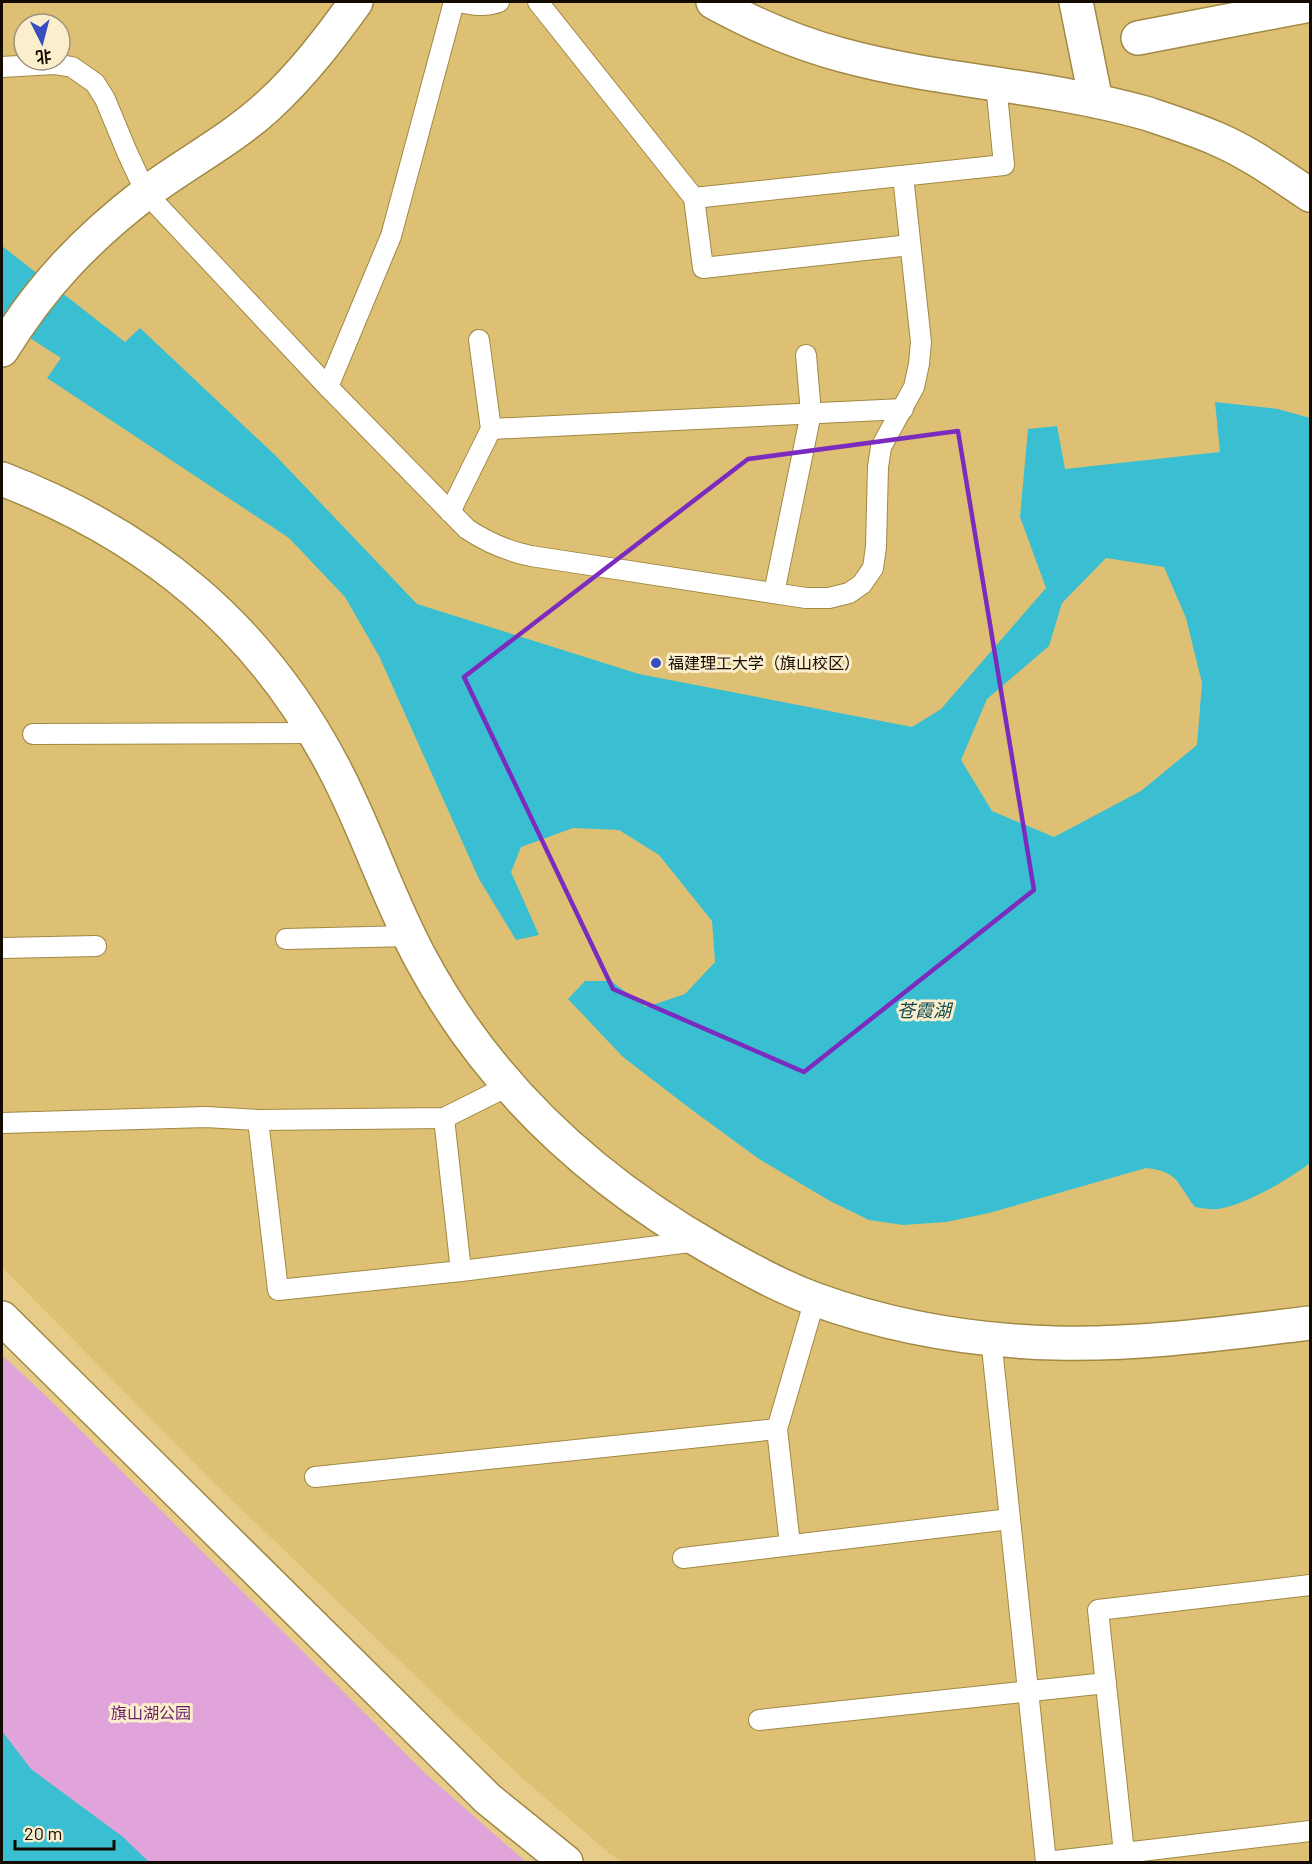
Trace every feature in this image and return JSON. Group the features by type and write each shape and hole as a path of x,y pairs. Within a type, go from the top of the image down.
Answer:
{"street":[{"path":"2,350 30,307 70,259 146,193 240,129 268,106 319,51 356,2"},
{"path":"712,2 756,24 843,55 907,69 1096,101 1144,113 1218,140 1258,161 1311,195"},
{"path":"1076,2 1096,101"},
{"path":"1138,38 1311,5"},
{"path":"2,478 98,522 138,547 210,604 243,638 281,683 314,733 347,795 409,936 448,1006 467,1034 508,1086 569,1148 633,1198 700,1241 783,1286 814,1299 899,1324 948,1333 1055,1343 1231,1333 1311,1323"},
{"path":"2,1318 488,1799 566,1863"}],"lane":[{"path":"328,387 391,236 454,2"},
{"path":"459,2 473,5 499,2"},
{"path":"537,2 694,198 703,268 910,245"},
{"path":"2,67 54,64 72,67 95,83 105,99 146,193 328,387 467,529 485,541 531,556 806,598 829,598 849,593 862,584 873,568 881,447 914,387 921,342 903,176"},
{"path":"694,198 1004,165 996,84"},
{"path":"450,512 491,429 479,340"},
{"path":"774,593 811,413 806,355"},
{"path":"491,429 903,409"},
{"path":"33,734 314,733"},
{"path":"286,939 409,936"},
{"path":"2,948 96,946"},
{"path":"2,1123 206,1117 258,1120 444,1118 508,1086"},
{"path":"444,1118 461,1271"},
{"path":"258,1120 278,1290 461,1271 700,1241"},
{"path":"790,1545 777,1429 814,1299"},
{"path":"991,1338 1046,1862 1311,1831"},
{"path":"315,1477 777,1429"},
{"path":"683,1558 1010,1519"},
{"path":"1124,1853 1098,1610 1311,1585"},
{"path":"759,1720 1106,1683"}],"highlighted area":[{"path":"958,431 1034,890 804,1072 613,989 464,677 748,459"}],"shaded area":[{"name":"福建理工大学（旗山校区）","path":"2,2 1310,2 1310,1862 623,1862 610,1854 520,1776 212,1481 2,1267"}],"green space":[{"name":"旗山湖公园","path":"2,1355 428,1776 526,1862 2,1862"}],"water":[{"name":"苍霞湖","path":"2,246 125,342 140,328 276,456 417,604 639,674 912,727 941,709 1046,588 1020,517 1028,429 1057,426 1065,469 1220,452 1215,402 1278,409 1310,418 1310,1163 1266,1191 1240,1203 1218,1209 1195,1207 1171,1176 1165,1172 1146,1168 989,1213 946,1222 903,1225 869,1220 830,1201 759,1159 623,1057 568,999 585,981 611,981 646,1007 685,994 715,962 712,921 659,855 619,830 573,828 521,847 511,872 539,935 516,940 479,879 379,656 345,597 289,538 47,378 61,358 2,320","holes":["1106,558 1164,567 1186,618 1202,683 1197,745 1141,791 1054,837 992,811 961,760 987,699 1049,646 1062,603"]},
{"path":"2,1731 31,1769 123,1837 149,1862 2,1862"}],"place":[{"name":"福建理工大学（旗山校区）","path":"656,663"}]}
